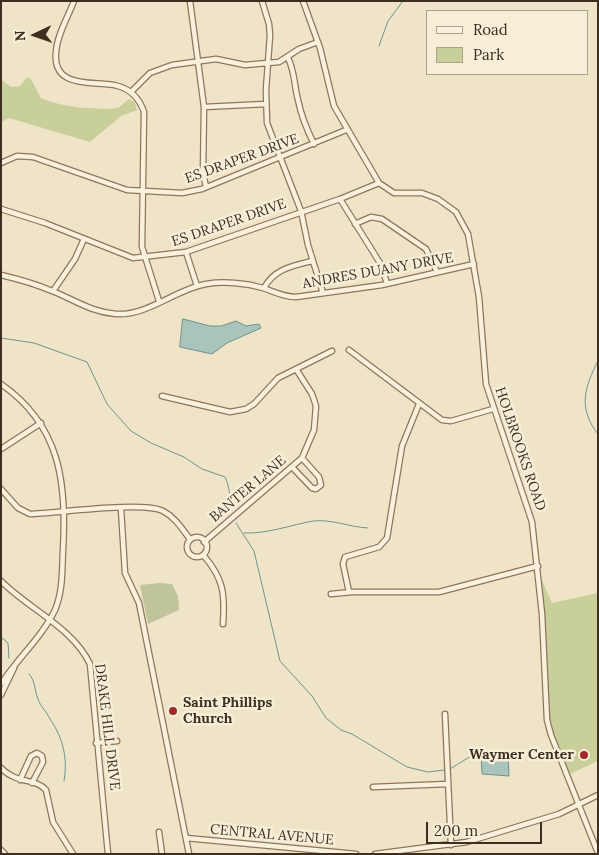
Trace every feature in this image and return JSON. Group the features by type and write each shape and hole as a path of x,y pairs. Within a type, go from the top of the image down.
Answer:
{"street":[{"path":"74,1 56,49 55,57 60,70 77,83 116,85 131,92 142,106 145,117 142,190 144,258 159,301"},
{"path":"190,1 204,107 203,173 206,187"},
{"path":"262,1 270,24 266,104 268,123 301,211 312,261 323,293"},
{"path":"303,1 318,42 332,99 346,130 379,183"},
{"path":"131,92 150,74 172,65 197,60 216,59 244,65 269,63 288,58 299,49 318,42"},
{"path":"288,58 294,69 297,97 302,118 314,144"},
{"path":"204,107 266,104"},
{"name":"ES DRAPER DRIVE","path":"1,163 17,156 33,157 127,190 182,192 206,187 346,130"},
{"name":"ES DRAPER DRIVE","path":"1,208 126,257 144,258 186,252 340,199 379,183"},
{"name":"HOLBROOKS ROAD","path":"379,183 394,193 429,195 450,207 466,227 474,264 480,307 484,370 493,409 530,512 538,566 547,720 551,735 598,853"},
{"path":"340,199 380,263 387,283"},
{"path":"355,224 371,217 382,219 426,248 437,272"},
{"path":"53,291 75,259 84,239"},
{"path":"186,252 198,286"},
{"path":"264,288 269,278 277,272 312,261"},
{"name":"ANDRES DUANY DRIVE","path":"1,275 53,291 82,306 113,313 137,311 198,286 231,283 264,288 286,297 387,283 474,264"},
{"path":"349,350 438,419 446,421 493,409"},
{"path":"162,396 234,412 254,404 278,378 332,351"},
{"name":"BANTER LANE","path":"204,542 302,458 314,430 316,406 312,394 296,369"},
{"path":"1,384 14,392 40,423 58,461 64,511 61,594 48,621 14,666 2,687 1,695"},
{"path":"348,592 343,564 345,557 379,546 387,538 402,446 418,404"},
{"path":"1,449 40,423"},
{"path":"292,467 312,488 316,488 321,484 319,477 302,458"},
{"path":"1,489 18,508 30,514 121,508 161,510 174,519 190,539"},
{"path":"121,508 125,573 139,602 190,854"},
{"path":"190,539 197,537 204,542 207,550 204,556"},
{"path":"190,539 188,547 192,554 200,557 204,556"},
{"path":"204,556 220,580 224,602 223,624"},
{"path":"331,594 348,592 439,592 538,566"},
{"name":"DRAKE HILL DRIVE","path":"1,582 18,598 75,641 90,664 108,854"},
{"path":"445,714 451,845"},
{"path":"96,743 117,741"},
{"path":"20,780 31,756 37,753 42,756 43,762 32,783"},
{"path":"1,768 14,779 43,786 46,790 53,822 72,854"},
{"path":"373,787 448,784"},
{"path":"375,854 451,845 537,821 579,805 598,795"},
{"path":"159,832 162,854"},
{"name":"CENTRAL AVENUE","path":"186,838 356,854"},
{"path":"1,850 5,854"}],"green space":[{"path":"27,77 31,79 41,98 58,104 111,109 118,108 129,99 135,102 137,110 121,116 90,142 9,118 1,122 1,79 11,87 20,86"},
{"path":"542,580 552,603 598,593 598,761 570,774 554,736 549,718"},
{"path":"172,584 178,596 179,610 148,624 140,585"}],"water":[{"path":"183,319 210,326 221,326 236,321 246,326 259,324 261,328 227,343 212,354 180,347"},
{"path":"484,752 508,755 509,776 482,774 481,755"}],"waterway":[{"path":"379,46 388,21 403,1"},
{"path":"1,338 34,343 87,362 107,404 131,431 151,443 184,457 202,469 225,477 236,506"},
{"path":"598,361 589,380 585,398 588,416 598,434"},
{"path":"244,533 270,531 313,521 334,522 368,528"},
{"path":"236,523 254,551 280,661 312,696 326,718 341,730 352,734 407,767 428,772 444,770"},
{"path":"1,637 8,643 9,658"},
{"path":"29,674 33,680 39,702 61,741 65,756 64,781"},
{"path":"450,769 471,756 482,755"}],"place":[{"name":"Saint Phillips Church","path":"173,711"},
{"name":"Waymer Center","path":"584,755"}]}
